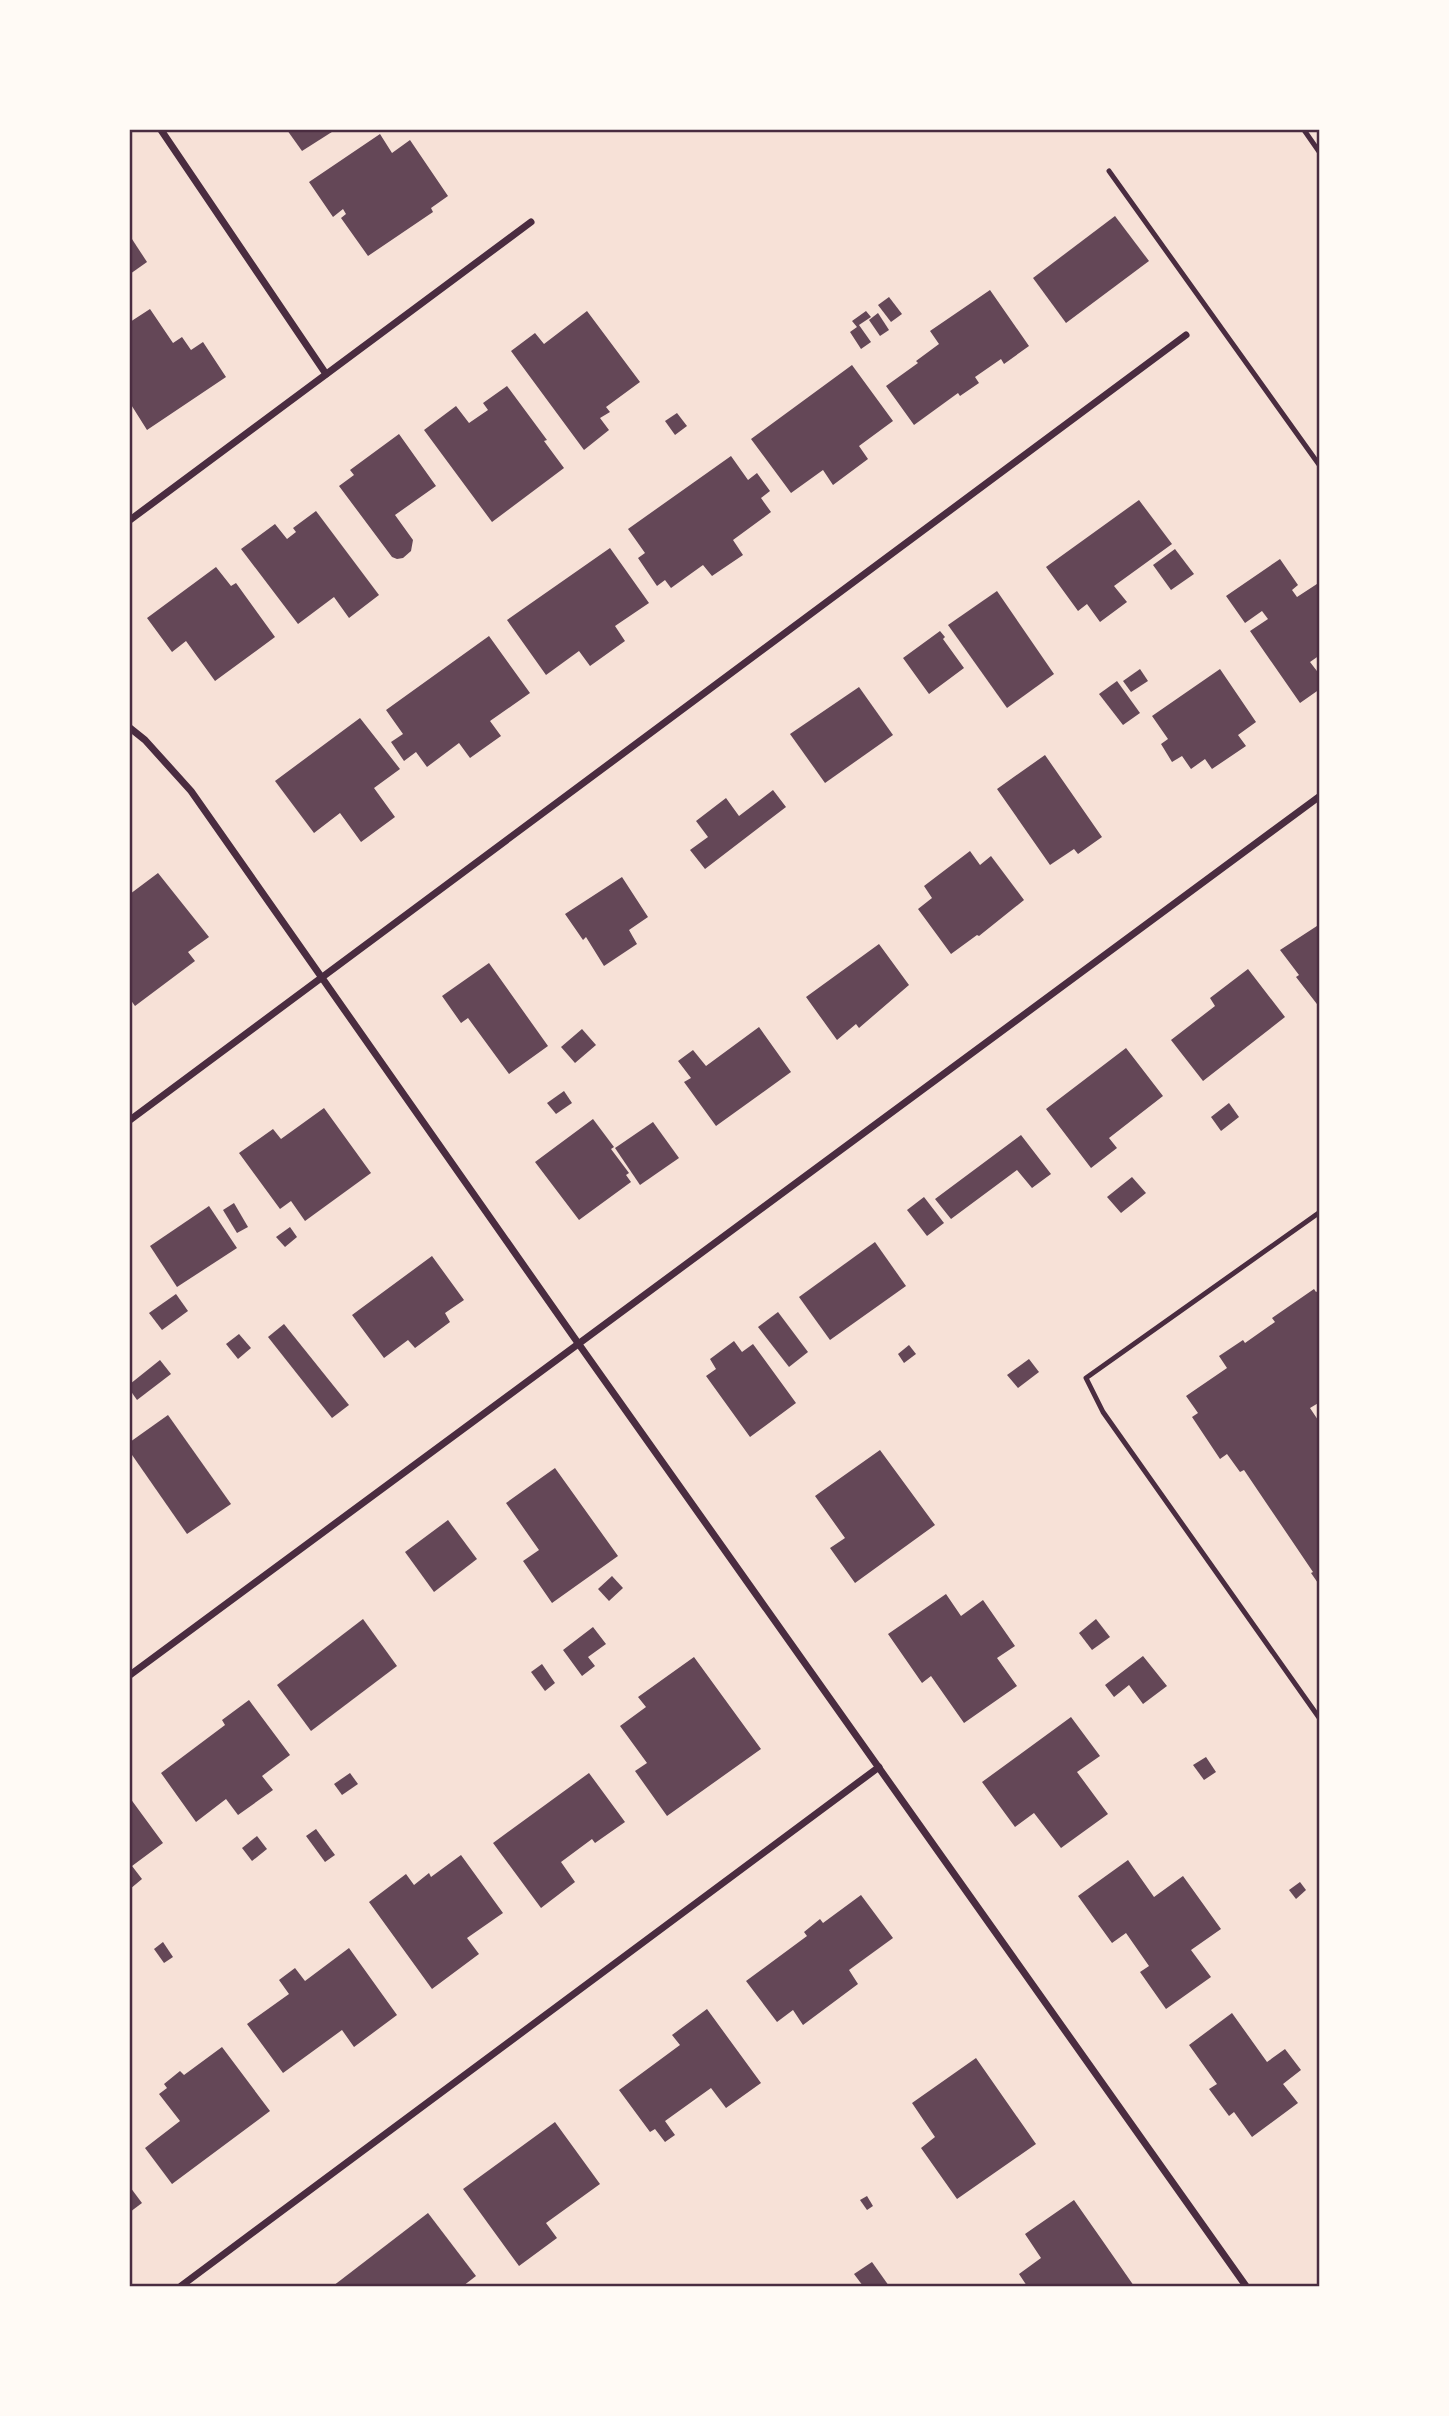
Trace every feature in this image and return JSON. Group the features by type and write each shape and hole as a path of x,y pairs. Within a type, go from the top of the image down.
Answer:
{"street":[{"path":"161,130 326,374"},
{"path":"130,520 531,222"},
{"path":"130,1120 1186,335"},
{"path":"130,728 145,740 191,791 1246,2287"},
{"path":"130,1675 1320,796"},
{"path":"181,2287 880,1767"}],"lane":[{"path":"1304,130 1320,153"},
{"path":"1109,171 1320,466"},
{"path":"1320,1212 1086,1378 1103,1412 1320,1719"}],"building":[{"path":"287,130 335,130 302,151"},
{"path":"380,134 392,153 410,140 448,196 431,208 433,212 368,256 341,218 346,214 343,209 333,217 309,182"},
{"path":"1115,216 1149,261 1066,323 1033,278"},
{"path":"130,236 147,262 130,274"},
{"path":"990,290 1029,346 1004,364 1001,359 975,377 979,383 960,396 958,393 914,425 886,386 939,344 930,331"},
{"path":"889,297 902,314 891,322 878,305"},
{"path":"150,309 173,343 182,337 191,350 203,342 226,377 147,430 130,403 130,322"},
{"path":"587,311 640,382 606,407 610,412 600,418 609,430 584,450 511,351 535,333 544,344"},
{"path":"866,311 871,317 859,325 871,342 861,349 850,332 857,327 852,321"},
{"path":"878,313 889,330 880,336 869,320"},
{"path":"852,365 893,421 859,446 868,459 833,485 823,470 791,493 751,439"},
{"path":"507,386 564,468 492,522 424,430 456,406 469,423 488,410 483,403"},
{"path":"677,413 687,426 675,435 665,421"},
{"path":"399,434 436,486 395,515 413,540 411,551 403,558 397,559 392,557 339,486 354,475 350,470"},
{"path":"731,456 748,480 757,473 770,491 761,498 771,512 733,540 743,555 712,576 703,565 671,588 665,580 657,586 638,558 645,553 628,529"},
{"path":"1139,500 1172,544 1114,586 1127,602 1100,622 1087,604 1078,611 1046,567"},
{"path":"316,511 379,595 349,618 334,597 298,624 241,549 275,524 287,539 296,532 293,528"},
{"path":"610,548 649,603 615,626 625,641 590,666 579,651 546,675 507,620"},
{"path":"1175,549 1194,574 1171,590 1153,565"},
{"path":"1280,559 1298,585 1292,590 1297,597 1320,582 1320,655 1310,662 1320,675 1320,689 1300,703 1250,631 1268,619 1262,611 1245,623 1226,596"},
{"path":"216,567 231,586 236,583 275,637 215,681 186,641 172,652 147,618"},
{"path":"997,591 1054,674 1007,708 948,625"},
{"path":"940,631 964,668 929,694 903,658"},
{"path":"489,636 530,693 490,721 501,736 470,758 459,743 427,767 416,752 404,761 391,742 403,734 386,710"},
{"path":"1140,669 1148,681 1131,692 1123,681"},
{"path":"1220,669 1256,722 1238,735 1246,746 1212,769 1205,759 1191,769 1182,756 1172,762 1161,744 1168,739 1152,716"},
{"path":"1117,681 1140,713 1123,725 1099,694"},
{"path":"859,687 893,735 825,783 790,734"},
{"path":"360,718 400,769 374,788 395,817 361,842 340,813 314,833 275,781"},
{"path":"1045,755 1102,837 1078,854 1074,849 1050,865 997,789"},
{"path":"773,790 786,807 705,869 690,850 708,837 696,821 726,798 739,816"},
{"path":"970,851 980,865 991,856 1024,900 979,936 951,954 918,909 932,898 924,886"},
{"path":"158,873 209,937 188,952 195,961 135,1006 130,999 130,894"},
{"path":"622,877 648,917 629,930 637,944 604,966 586,937 583,940 565,914"},
{"path":"1320,924 1320,1008 1296,977 1299,975 1280,950"},
{"path":"879,944 909,985 859,1028 856,1024 837,1040 806,997"},
{"path":"489,963 548,1046 509,1074 468,1018 461,1023 442,996"},
{"path":"1248,969 1285,1017 1203,1081 1171,1040 1215,1006 1210,998"},
{"path":"759,1027 791,1072 716,1126 684,1082 691,1078 678,1061 693,1050 706,1066"},
{"path":"582,1029 596,1045 575,1063 561,1047"},
{"path":"1126,1048 1163,1096 1109,1138 1117,1148 1091,1168 1046,1109"},
{"path":"564,1091 572,1103 556,1114 547,1103"},
{"path":"1229,1103 1239,1117 1221,1131 1211,1117"},
{"path":"324,1108 371,1173 305,1221 291,1201 280,1209 239,1153 273,1129 281,1139"},
{"path":"593,1119 614,1147 611,1149 629,1173 626,1175 631,1182 579,1220 535,1162"},
{"path":"653,1122 679,1158 640,1185 615,1148"},
{"path":"1021,1135 1051,1174 1032,1188 1017,1170 951,1219 935,1199"},
{"path":"1132,1177 1146,1193 1121,1213 1107,1197"},
{"path":"924,1197 944,1223 927,1236 907,1210"},
{"path":"234,1203 248,1227 237,1233 223,1210"},
{"path":"209,1206 237,1248 177,1287 150,1246"},
{"path":"290,1227 297,1237 285,1247 276,1237"},
{"path":"875,1242 906,1286 830,1340 799,1297"},
{"path":"432,1256 464,1300 445,1313 450,1322 415,1348 408,1340 384,1358 352,1315"},
{"path":"1314,1289 1316,1292 1320,1290 1320,1402 1310,1408 1320,1423 1320,1586 1244,1470 1240,1472 1227,1454 1220,1459 1192,1417 1198,1413 1186,1396 1227,1368 1219,1356 1243,1340 1245,1343 1275,1322 1272,1318"},
{"path":"176,1294 188,1311 162,1330 149,1313"},
{"path":"778,1312 808,1352 789,1367 758,1327"},
{"path":"284,1324 349,1405 332,1418 268,1337"},
{"path":"239,1334 251,1348 238,1359 226,1344"},
{"path":"734,1341 742,1352 753,1344 796,1403 750,1437 706,1376 716,1369 710,1359"},
{"path":"909,1345 916,1354 904,1363 898,1354"},
{"path":"1029,1359 1039,1372 1018,1388 1007,1375"},
{"path":"160,1360 171,1374 137,1400 130,1390 130,1384"},
{"path":"168,1415 231,1504 187,1534 130,1452 130,1442"},
{"path":"880,1450 935,1525 855,1583 830,1548 845,1538 815,1496"},
{"path":"555,1468 618,1556 552,1603 523,1561 539,1550 506,1503"},
{"path":"448,1520 477,1559 434,1592 405,1552"},
{"path":"612,1576 623,1588 609,1601 598,1589"},
{"path":"946,1594 961,1616 983,1600 1015,1646 997,1658 1017,1686 964,1723 931,1676 922,1683 888,1634"},
{"path":"363,1619 397,1666 311,1731 277,1685"},
{"path":"1096,1619 1110,1637 1092,1650 1079,1633"},
{"path":"593,1627 606,1644 588,1657 595,1666 582,1676 563,1650"},
{"path":"1143,1656 1167,1686 1143,1704 1129,1685 1114,1697 1105,1685"},
{"path":"694,1657 761,1749 667,1816 635,1771 647,1763 620,1726 646,1707 638,1697"},
{"path":"542,1664 555,1683 545,1691 531,1672"},
{"path":"249,1700 290,1755 262,1776 273,1790 238,1815 226,1799 196,1822 161,1773 225,1725 222,1720"},
{"path":"1071,1717 1100,1756 1077,1772 1108,1814 1061,1848 1034,1813 1015,1827 982,1782"},
{"path":"1206,1757 1216,1772 1204,1780 1193,1765"},
{"path":"350,1773 358,1784 342,1795 334,1784"},
{"path":"589,1773 625,1822 595,1843 592,1839 561,1862 575,1882 541,1908 493,1843"},
{"path":"130,1798 163,1843 132,1866 142,1879 130,1889"},
{"path":"316,1829 335,1855 325,1862 306,1836"},
{"path":"257,1836 267,1849 252,1861 242,1848"},
{"path":"461,1855 503,1913 467,1938 479,1954 432,1989 369,1902 406,1874 414,1885 429,1873 431,1877"},
{"path":"1128,1860 1154,1897 1183,1876 1221,1929 1191,1950 1211,1977 1166,2009 1140,1972 1149,1966 1126,1933 1112,1943 1078,1896"},
{"path":"1300,1882 1306,1890 1296,1899 1289,1890"},
{"path":"861,1895 893,1938 849,1970 858,1984 803,2025 793,2010 777,2022 746,1981 807,1936 804,1932 820,1919 823,1923"},
{"path":"163,1942 173,1957 164,1963 154,1949"},
{"path":"349,1948 397,2015 354,2047 342,2030 283,2073 247,2024 289,1994 279,1980 295,1968 305,1981"},
{"path":"707,2009 761,2083 726,2108 711,2088 665,2121 675,2135 665,2142 655,2129 650,2132 619,2090 680,2045 672,2035"},
{"path":"1232,2013 1267,2062 1285,2049 1301,2070 1283,2084 1298,2103 1252,2137 1234,2112 1229,2116 1209,2089 1217,2084 1189,2045"},
{"path":"222,2047 270,2111 172,2184 145,2148 180,2121 159,2094 167,2088 164,2084 180,2071 184,2075"},
{"path":"976,2058 1036,2144 957,2199 921,2148 935,2137 912,2103"},
{"path":"555,2122 600,2184 546,2223 557,2238 519,2266 463,2189"},
{"path":"130,2187 142,2203 130,2212"},
{"path":"867,2196 873,2206 867,2210 860,2200"},
{"path":"1074,2200 1134,2286 1027,2286 1019,2274 1041,2258 1025,2234"},
{"path":"428,2213 476,2276 463,2286 333,2286"},
{"path":"872,2262 889,2286 863,2286 854,2274"}]}
